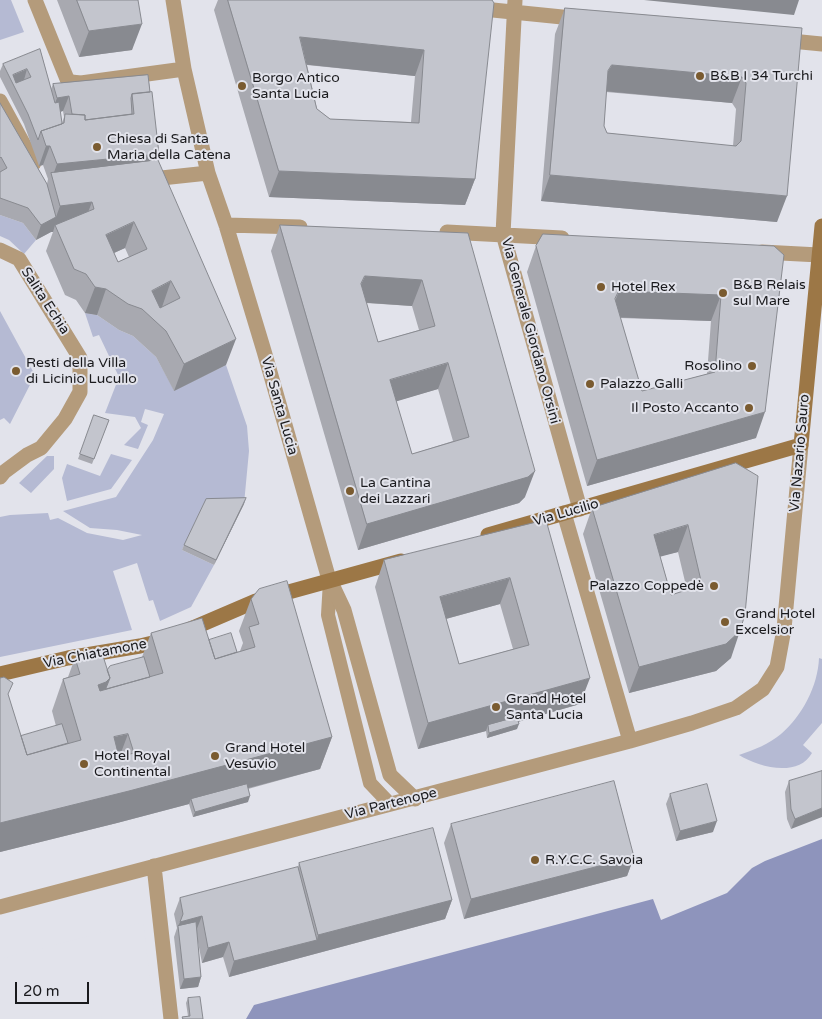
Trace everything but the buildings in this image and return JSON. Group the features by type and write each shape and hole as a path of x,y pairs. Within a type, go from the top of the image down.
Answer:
{"street":[{"path":"35,0 67,78 71,82 81,83 184,69"},
{"name":"Via Santa Lucia","path":"173,0 184,69 208,173 226,225 267,360 314,531 330,581 344,610 390,775 415,798"},
{"path":"460,7 514,6 593,20"},
{"name":"Via Generale Giordano Orsini","path":"514,6 503,234 580,509"},
{"path":"762,38 822,44"},
{"path":"0,101 40,174"},
{"path":"152,179 208,173"},
{"path":"226,225 316,228"},
{"name":"Via Nazario Sauro","path":"770,678 777,667 784,629 822,226"},
{"path":"431,232 580,239"},
{"name":"Salita Echia","path":"0,250 19,259 80,358 80,392 65,419 41,448 27,455 0,477"},
{"path":"743,250 819,255"},
{"name":"Via Lucilio","path":"478,538 801,445"},
{"path":"564,513 630,741"},
{"path":"330,581 412,557"},
{"name":"Via Chiatamone","path":"0,674 68,658 165,640 256,601 330,581"},
{"name":"Via Partenope","path":"0,907 692,723 736,708 763,689 770,678"},
{"path":"154,866 171,1019"}],"lane":[{"path":"330,581 328,614 370,783 390,804"}],"shaded area":[{"path":"0,0 11,0 24,32 0,40"},
{"path":"0,215 23,223 36,240 24,254 9,240 0,236"},
{"path":"0,311 35,375 10,424 4,418 0,420"},
{"path":"85,313 97,315 119,330 133,336 156,357 174,390 226,365 247,426 249,451 244,504 204,504 182,550 214,565 191,607 160,621 153,600 149,601 137,563 113,571 132,630 0,657 0,517 48,513 50,520 58,518 87,533 123,540 142,535 117,530 90,528 63,511 116,497 153,440 164,414 145,409 141,422 148,425 138,449 124,445 141,428 135,417 105,413 119,377 99,335 93,337"},
{"path":"111,454 132,460 111,489 67,501 62,478 67,464 100,476"},
{"path":"47,456 54,456 54,469 31,493 19,483"},
{"path":"819,658 822,659 822,723 803,745 812,753 806,761 797,766 777,768 756,763 739,755 771,741 789,727 808,700 816,679"},
{"path":"822,839 822,1019 246,1019 254,1005 653,899 661,920 727,893 752,868 765,861"}],"pier":[{"path":"143,922 155,1019 102,1019 101,1016 80,1004 24,1019 0,1019 0,959"}],"place":[{"name":"B&B I 34 Turchi","path":"700,76"},
{"name":"Borgo Antico Santa Lucia","path":"242,86"},
{"name":"Chiesa di Santa Maria della Catena","path":"97,147"},
{"name":"Hotel Rex","path":"601,287"},
{"name":"B&B Relais sul Mare","path":"723,293"},
{"name":"Rosolino","path":"752,366"},
{"name":"Resti della Villa di Licinio Lucullo","path":"16,371"},
{"name":"Palazzo Galli","path":"590,384"},
{"name":"Il Posto Accanto","path":"749,408"},
{"name":"La Cantina dei Lazzari","path":"350,491"},
{"name":"Palazzo Coppedè","path":"714,586"},
{"name":"Grand Hotel Excelsior","path":"725,622"},
{"name":"Grand Hotel Santa Lucia","path":"496,707"},
{"name":"Grand Hotel Vesuvio","path":"215,756"},
{"name":"Hotel Royal Continental","path":"84,764"},
{"name":"R.Y.C.C. Savoia","path":"535,860"}]}
